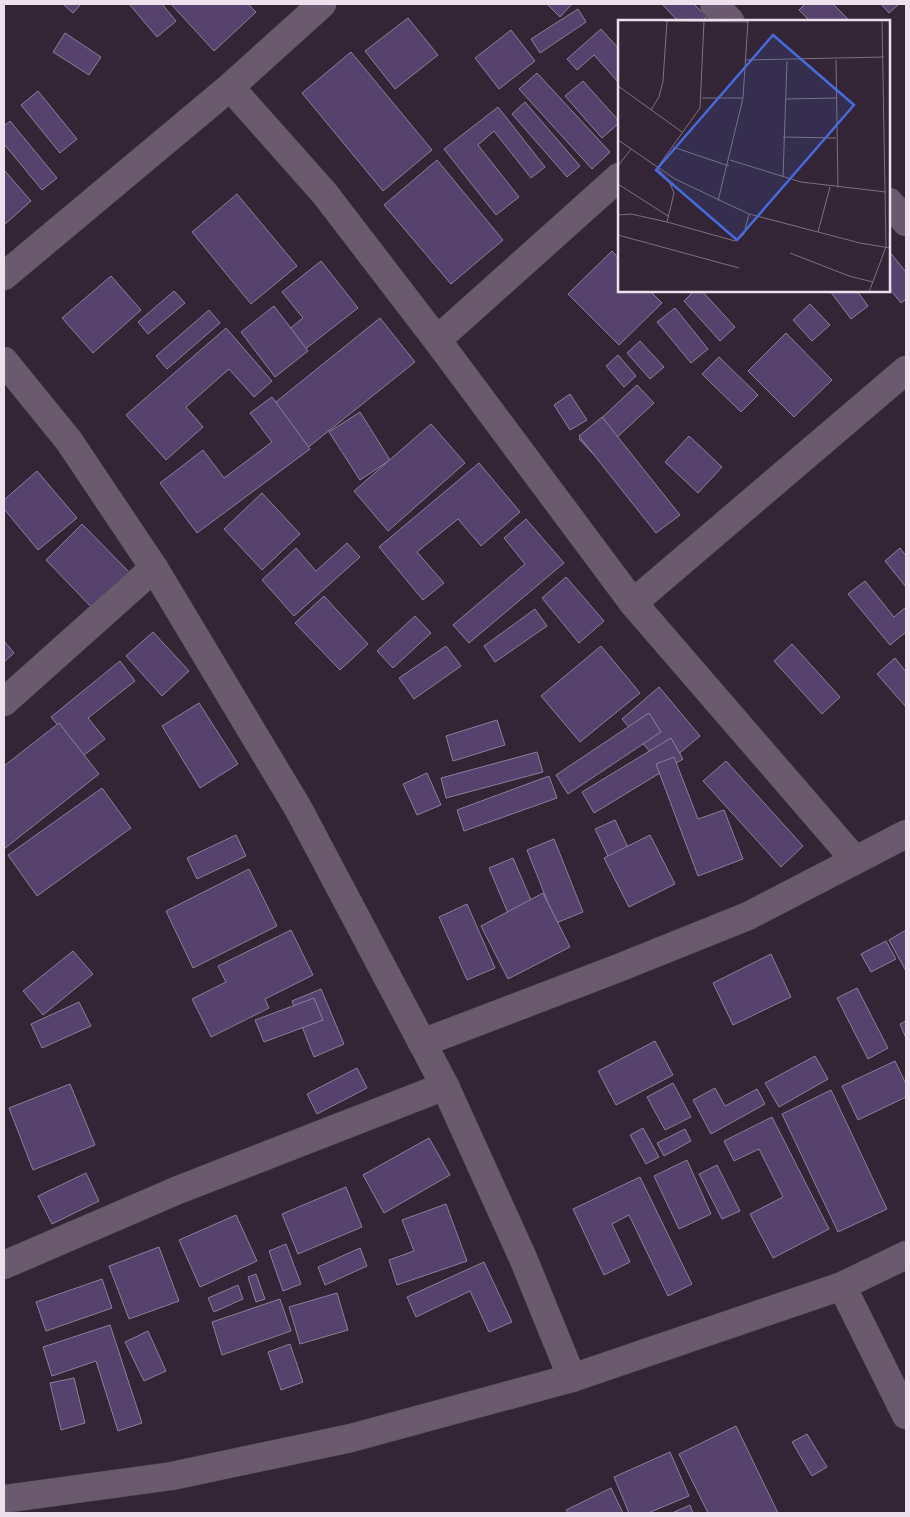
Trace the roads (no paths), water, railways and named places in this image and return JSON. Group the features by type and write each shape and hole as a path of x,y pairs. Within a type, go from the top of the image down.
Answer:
{"street":[{"path":"4,276 230,87 322,4"},
{"path":"714,4 729,20"},
{"path":"230,87 325,194 437,340 633,603 855,860"},
{"path":"437,340 618,178"},
{"path":"890,203 906,222"},
{"path":"4,360 69,442 154,568 298,808 445,1086 523,1258 572,1378"},
{"path":"633,603 906,370"},
{"path":"4,702 154,568"},
{"path":"422,1042 616,969 748,916 906,834"},
{"path":"4,1265 178,1190 445,1086"},
{"path":"4,1499 172,1476 351,1438 572,1378 842,1286 906,1255"},
{"path":"842,1286 906,1415"},
{"path":"4,1504 25,1513"}]}
